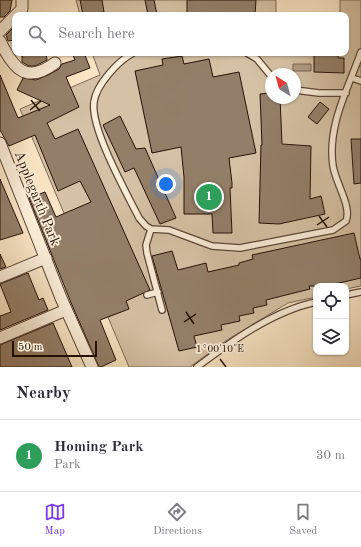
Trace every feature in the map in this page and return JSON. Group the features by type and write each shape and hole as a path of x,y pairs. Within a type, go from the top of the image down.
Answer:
{"street":[{"path":"19,12 22,9 22,0"},
{"path":"0,31 12,20"},
{"path":"0,41 16,67 24,72 32,74 45,71 55,63"},
{"name":"Applegarth Park","path":"1,147 66,310 92,367"},
{"name":"Applegarth Park","path":"0,277 46,258"},
{"path":"0,338 66,310"}],"lane":[{"path":"129,56 123,60 105,80 94,101 94,111 102,139 139,218 151,229 169,230 212,246 240,248 333,230 342,225 348,216 348,208 334,173 332,149 334,128 361,52"},
{"path":"252,56 257,59 265,69"},
{"path":"352,78 361,81"},
{"path":"301,91 319,93 346,93"},
{"path":"151,229 146,245 147,253 162,310"},
{"path":"147,295 158,292"},
{"path":"349,294 361,292"},
{"path":"197,367 280,313 299,305 313,303"}],"shaded area":[{"path":"76,0 276,0 276,12 79,12"},
{"path":"340,0 361,0 361,286 349,288 349,283 313,283 313,298 288,303 227,340 190,367 129,367 20,109 100,75 93,56 349,56 349,12 340,12"},
{"path":"293,64 311,64 311,71 301,71 301,68 293,68"}],"building":[{"path":"0,0 12,0 10,11 4,17 0,17"},
{"path":"80,0 102,0 104,12 82,12"},
{"path":"145,0 154,0 156,12 147,12"},
{"path":"187,0 256,0 255,12 187,12"},
{"path":"12,29 12,40 8,41 6,35"},
{"path":"22,56 46,56 47,60 35,66 29,66 22,62"},
{"path":"73,56 85,56 90,68 66,77 79,107 47,123 55,139 78,129 150,290 126,301 129,309 100,320 116,360 101,367 99,367 72,305 29,198 45,192 56,217 91,202 80,181 58,191 35,135 9,146 0,130 0,75 18,118 50,105 17,90 23,78 36,80 59,69 62,64 75,60"},
{"path":"182,56 184,64 209,59 213,77 239,72 256,153 229,158 232,183 232,188 230,188 232,233 213,233 212,214 184,214 184,177 181,147 152,153 135,71 163,65 162,59"},
{"path":"314,56 338,56 338,58 344,58 344,73 314,72"},
{"path":"260,94 265,94 265,104 280,104 282,144 311,146 310,199 321,196 325,214 279,224 259,223 262,145"},
{"path":"320,102 329,109 317,124 308,117"},
{"path":"120,116 136,149 145,148 176,218 160,224 134,168 125,172 103,125"},
{"path":"351,139 361,139 361,183 354,184"},
{"path":"0,179 23,233 0,240"},
{"path":"354,233 361,259 361,278 339,283 313,283 313,286 309,286 310,289 266,300 267,305 253,308 254,313 239,316 240,321 221,325 222,330 194,336 197,347 179,351 152,256 172,251 178,270 206,263 208,272 239,265 239,263 253,259 252,255"},
{"path":"0,254 6,267 0,269"},
{"path":"28,273 39,300 43,298 48,310 0,330 0,316 11,312 0,284"},
{"path":"53,323 72,367 0,367 0,345"}],"place":[{"name":"Homing Park","path":"209,197"}]}
